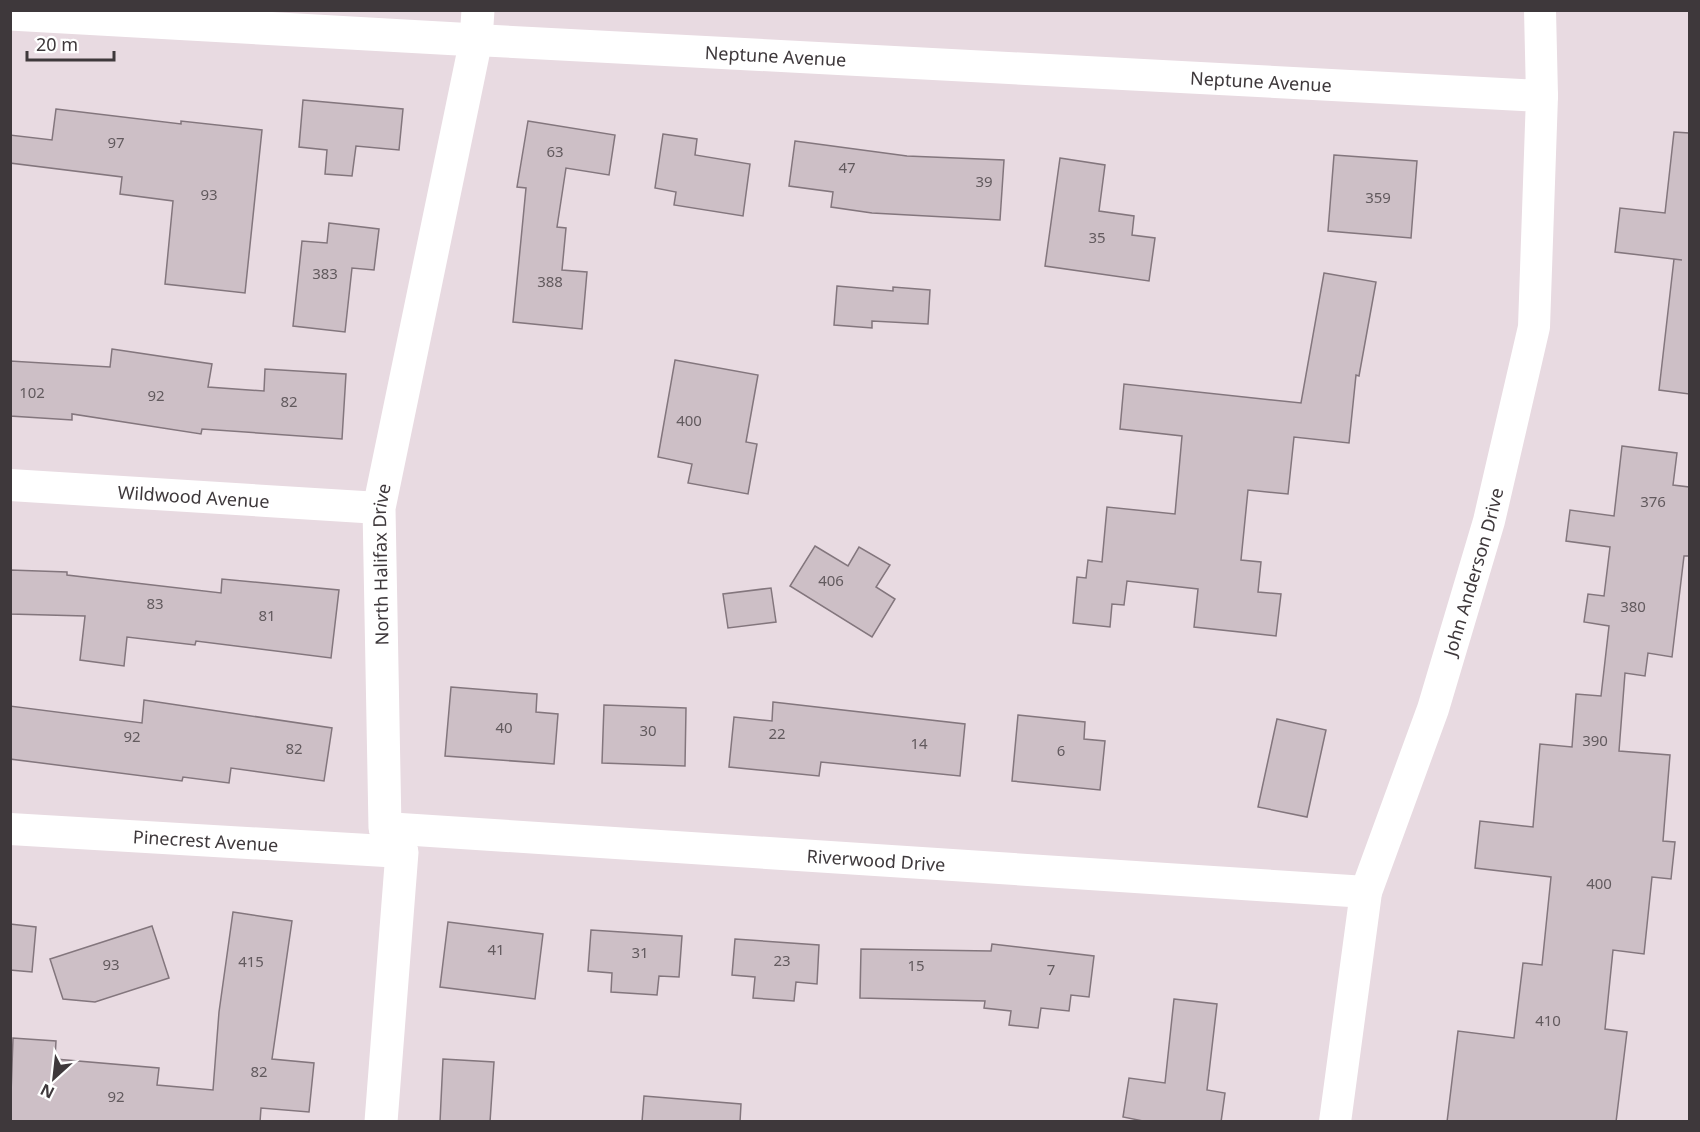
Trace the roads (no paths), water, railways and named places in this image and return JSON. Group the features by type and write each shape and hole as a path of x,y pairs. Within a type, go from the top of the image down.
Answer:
{"street":[{"name":"John Anderson Drive","path":"1335,1122 1366,892 1433,709 1490,521 1534,327 1542,96 1540,10"},
{"name":"Neptune Avenue","path":"10,14 477,25 1542,96"},
{"name":"North Halifax Drive","path":"381,1122 393,840 379,508 477,25"},
{"name":"Wildwood Avenue","path":"10,485 379,508"},
{"name":"Pinecrest Avenue","path":"10,829 393,840"},
{"name":"Riverwood Drive","path":"393,840 1366,892"}]}
